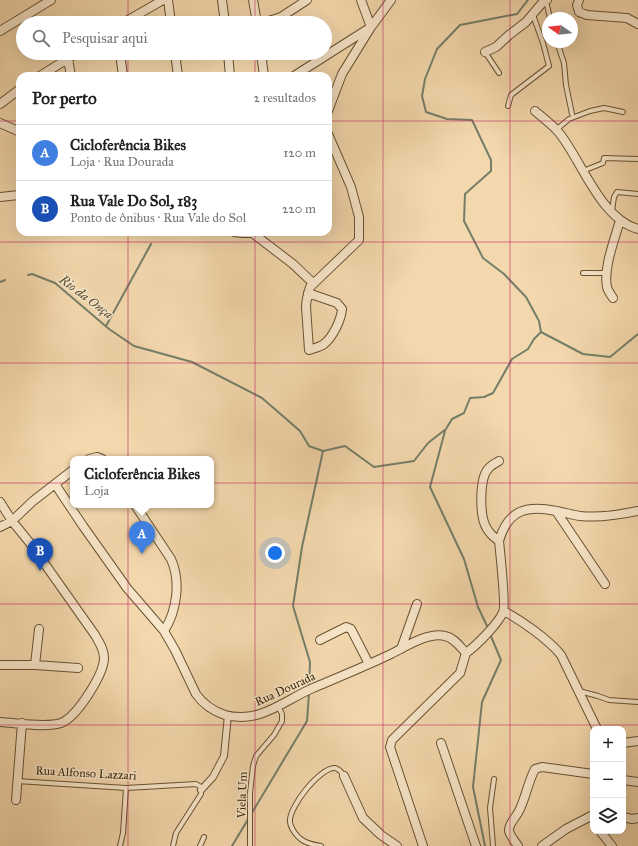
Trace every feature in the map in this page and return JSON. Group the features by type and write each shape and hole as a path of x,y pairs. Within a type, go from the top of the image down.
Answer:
{"street":[{"path":"25,16 51,0"},
{"path":"135,16 163,0"},
{"path":"168,0 170,16"},
{"path":"222,0 224,16"},
{"path":"253,0 256,16"},
{"path":"281,16 307,0"},
{"path":"361,0 371,27"},
{"path":"332,100 342,74 371,27 391,0"},
{"path":"485,52 496,47 526,22 546,0"},
{"path":"579,0 577,5 578,12 588,15 627,18 638,24"},
{"path":"0,31 16,21"},
{"path":"332,52 371,27"},
{"path":"47,72 66,60"},
{"path":"68,60 70,72"},
{"path":"121,60 122,72"},
{"path":"176,60 177,72"},
{"path":"229,60 230,72"},
{"path":"262,60 263,72"},
{"path":"300,72 319,60"},
{"path":"0,104 16,92"},
{"path":"535,111 559,133 600,198 620,220 630,227 638,229"},
{"path":"0,123 16,130"},
{"path":"308,293 337,303 342,309 339,321 326,343 309,350 306,307 308,293 314,282 359,240 359,217 351,187 332,143"},
{"path":"0,197 16,195"},
{"path":"613,298 607,288 607,273 620,220"},
{"path":"256,236 314,282"},
{"path":"499,461 488,468 482,482 482,518 492,536 499,540"},
{"path":"0,527 12,520 33,501 70,472"},
{"name":"Rua Dourada","path":"55,484 70,506"},
{"path":"0,502 95,635 104,657 97,679 80,706 67,720 54,724 0,722"},
{"name":"Rua Dourada","path":"71,508 127,588 164,631 175,650 191,685 201,700 214,710 228,715 241,717 259,715 312,689 401,649 426,638 439,635 454,640 466,653"},
{"path":"137,508 171,559 177,577 175,600 171,618 164,631"},
{"path":"423,846 390,747 392,740 460,673 466,653 473,649 504,611 499,540 507,522 520,512 530,508 594,517 614,516 638,511"},
{"path":"556,511 605,584"},
{"path":"401,649 417,604"},
{"path":"504,611 514,616 556,649 565,663 596,726"},
{"path":"320,640 346,627 351,629 369,664"},
{"path":"35,665 39,629"},
{"path":"0,665 35,665 78,668"},
{"path":"201,789 213,777 224,756 228,715"},
{"name":"Rua Alfonso Lazzari","path":"16,800 22,723"},
{"path":"626,742 638,740"},
{"path":"441,743 476,846"},
{"path":"518,846 509,832 510,825 524,802 535,769 542,767 590,774"},
{"path":"344,776 363,818 376,831 397,846"},
{"path":"626,780 638,782"},
{"path":"542,846 566,829 590,818"},
{"path":"626,818 638,818"},
{"path":"602,834 612,846"}],"lane":[{"path":"546,0 549,12"},
{"path":"508,106 511,94 549,66 533,15"},
{"path":"559,48 564,63 566,85 572,114"},
{"path":"485,52 500,73"},
{"path":"556,130 569,119 590,111 604,108 623,112"},
{"path":"583,171 603,163 604,158 638,159"},
{"path":"612,211 614,197 617,192 638,194"},
{"path":"584,272 607,273"},
{"path":"578,691 609,700 638,702"},
{"name":"Viela Um","path":"250,846 250,793 252,766 256,756 274,735 282,721 282,714 278,706"},
{"path":"321,846 309,845 300,839 290,824 290,819 300,798 320,774 333,768 338,769 344,776"},
{"path":"493,846 490,808 494,779"},
{"name":"Rua Alfonso Lazzari","path":"17,781 126,788 192,783 196,784 201,789"},
{"path":"120,846 123,833 126,788"},
{"path":"173,846 176,833 199,799 201,789"},
{"path":"200,846 204,836"}],"waterway":[{"path":"323,451 345,446 374,467 414,461 428,443 446,429 452,419 464,413 470,398 484,397 493,393 512,359 528,349 534,339 541,332 539,321 526,297 504,274 483,258 464,221 465,194 491,171 491,160 472,120 447,119 426,112 422,96 425,79 437,49 460,25 517,14 528,0"},
{"path":"106,326 151,244"},
{"path":"28,275 32,274 55,283 109,329 134,346 192,362 262,398 300,431 309,446 323,451"},
{"name":"Rio da Onça","path":"0,282 5,280"},
{"path":"541,332 583,354 610,357 638,334"},
{"path":"445,431 430,487 464,559 478,607 488,628"},
{"path":"309,687 310,662 293,606 302,547 323,451"},
{"path":"485,846 473,787 482,702 501,660 490,634"},
{"path":"232,846 307,721 309,693"}],"place":[{"name":"Cicloferência Bikes","path":"142,554"},
{"name":"Rua Vale Do Sol, 183","path":"40,571"}]}
